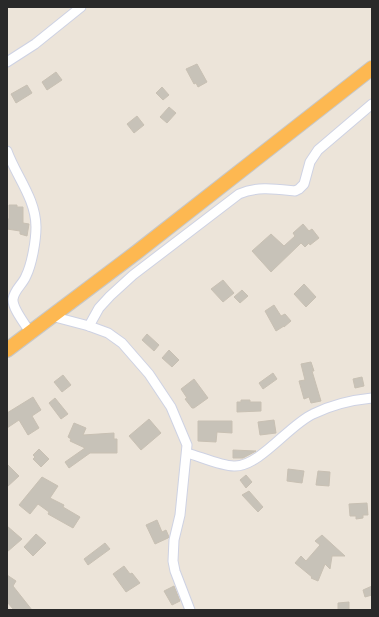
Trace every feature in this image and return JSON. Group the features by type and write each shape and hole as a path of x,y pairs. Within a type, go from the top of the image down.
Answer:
{"highway":[{"path":"7,350 137,252 372,68"}],"street":[{"path":"7,62 35,44 81,7"},
{"path":"89,326 99,308 127,280 239,194 248,190 257,189 295,191 299,189 304,184 310,162 318,150 372,104"},
{"path":"7,150 11,163 32,203 34,211 36,228 28,272 13,300 14,306 30,332"},
{"path":"51,316 89,326 108,333 122,343 149,374 171,407 188,445 180,515 174,540 173,561 175,571 190,610"},
{"path":"188,453 234,467 242,465 270,448 300,422 312,414 353,400 372,398"}],"building":[{"path":"197,64 207,82 198,87 196,83 194,84 186,69"},
{"path":"56,72 62,80 47,90 42,82"},
{"path":"27,85 32,93 16,103 11,94"},
{"path":"162,87 169,95 163,100 156,93"},
{"path":"169,107 176,113 167,123 160,117"},
{"path":"137,116 144,125 134,133 127,124"},
{"path":"9,205 23,207 23,223 29,224 27,236 20,234 20,231 7,229"},
{"path":"303,224 309,231 312,229 319,238 310,245 309,243 305,247 301,243 271,272 252,251 271,234 284,246 295,236 293,233"},
{"path":"223,280 234,293 223,302 211,289"},
{"path":"304,284 316,297 306,307 294,294"},
{"path":"242,290 248,296 240,303 234,297"},
{"path":"274,305 281,316 285,314 291,321 276,331 265,311"},
{"path":"147,334 159,345 154,351 142,340"},
{"path":"169,350 179,360 172,367 162,358"},
{"path":"311,362 314,371 312,371 321,401 311,403 309,397 304,399 299,381 305,380 301,364"},
{"path":"273,373 277,379 263,389 259,383"},
{"path":"63,375 71,385 62,392 54,382"},
{"path":"362,377 364,386 355,388 353,379"},
{"path":"194,379 208,398 192,408 185,399 187,398 181,389"},
{"path":"33,397 41,410 32,416 39,428 28,435 19,420 7,428 7,413"},
{"path":"55,398 68,414 61,419 49,403"},
{"path":"241,400 261,402 261,411 237,412 237,402 241,402"},
{"path":"149,419 161,433 141,450 129,436"},
{"path":"274,420 276,433 260,435 258,422"},
{"path":"198,421 232,421 232,433 217,432 216,442 198,441"},
{"path":"74,423 86,428 83,435 114,433 114,439 117,439 117,453 90,453 69,468 65,462 85,448 70,441 71,439 68,437"},
{"path":"39,449 49,459 41,467 33,459 35,457 33,455"},
{"path":"233,450 256,451 243,458 233,458"},
{"path":"7,464 19,476 7,487"},
{"path":"288,469 304,471 302,483 287,481"},
{"path":"318,471 330,472 329,486 316,485"},
{"path":"246,475 252,482 246,488 240,480"},
{"path":"42,477 58,486 50,498 64,505 63,507 80,517 73,528 48,514 49,512 38,504 30,514 19,505"},
{"path":"249,491 263,507 258,512 242,495"},
{"path":"367,503 368,515 363,515 363,518 356,519 356,516 350,516 349,504"},
{"path":"157,520 162,532 166,530 169,537 155,544 146,525"},
{"path":"7,526 22,539 7,552"},
{"path":"36,534 46,543 33,556 24,547"},
{"path":"322,535 345,556 332,556 330,569 325,564 318,581 311,578 312,577 295,563 301,556 306,561 320,545 315,541"},
{"path":"105,543 110,549 88,565 84,559"},
{"path":"124,566 140,583 126,592 113,574"},
{"path":"7,575 16,581 13,586 32,610 14,610 7,602"},
{"path":"174,586 180,601 172,605 164,591"},
{"path":"372,586 372,595 365,597 363,590"},
{"path":"349,602 349,610 338,610 338,603"}]}
